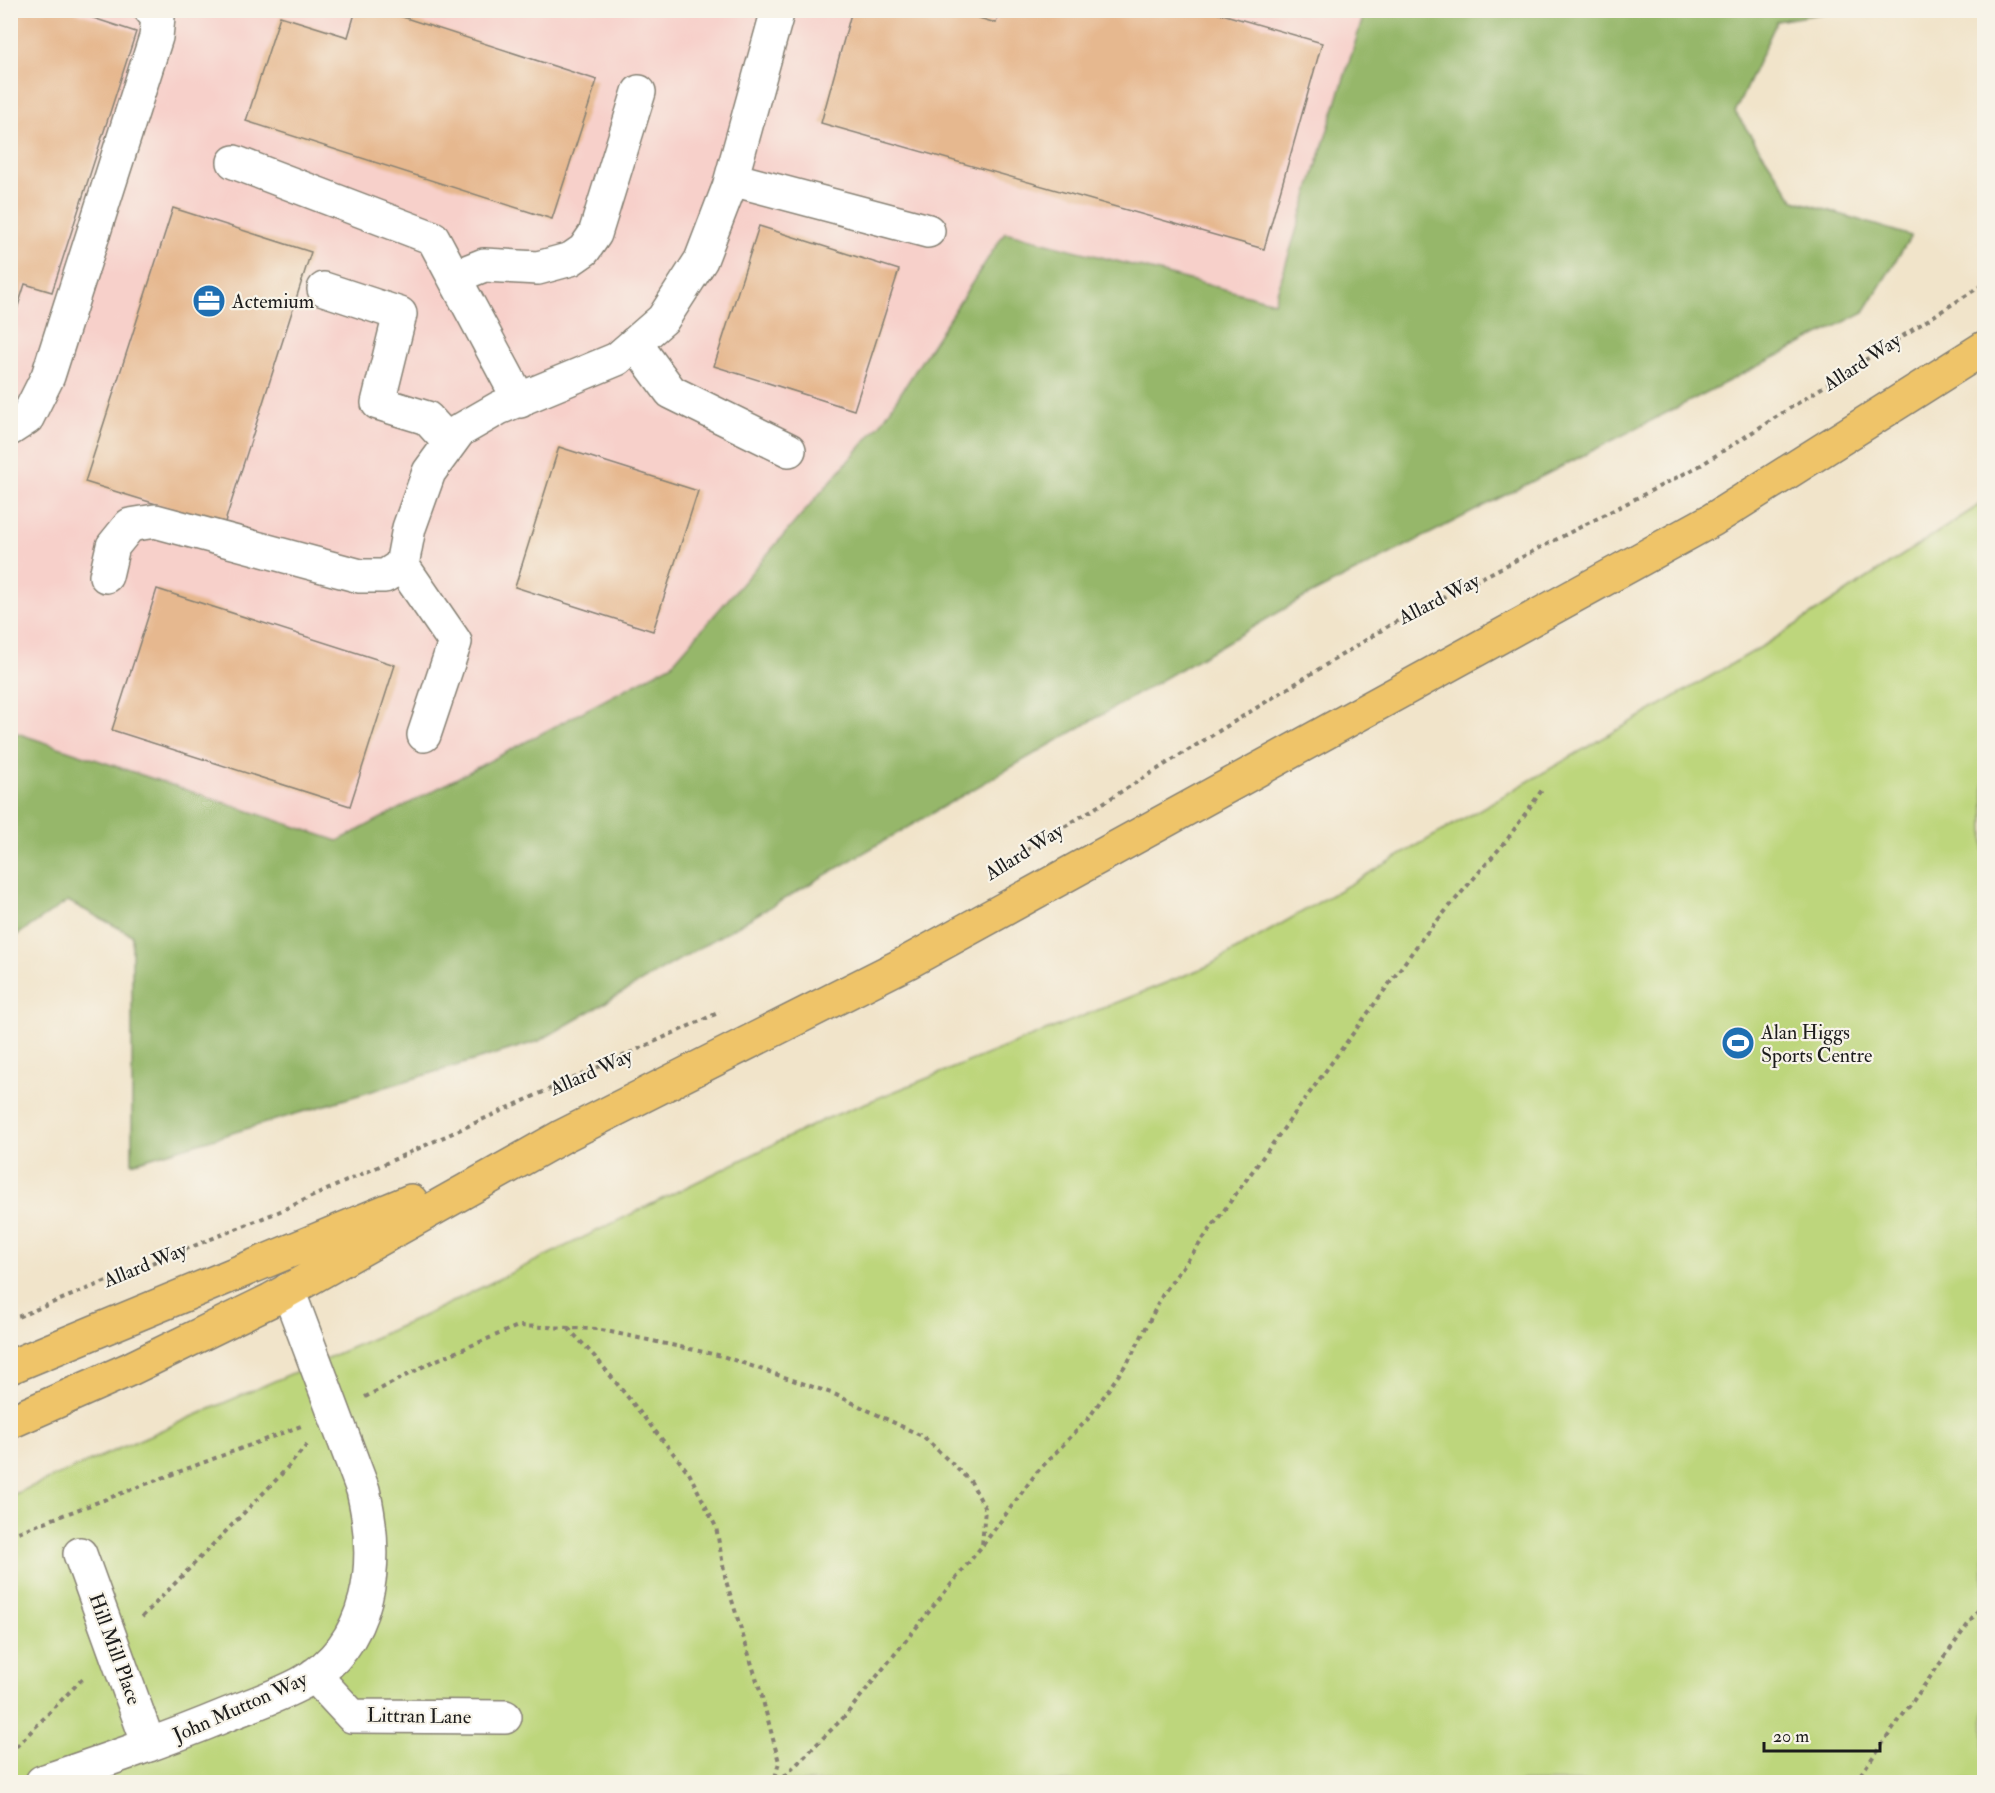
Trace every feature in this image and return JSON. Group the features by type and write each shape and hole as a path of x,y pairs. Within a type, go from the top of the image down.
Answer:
{"main road":[{"name":"Allard Way","path":"10,1422 130,1369 288,1290 563,1136 908,962 1712,520 1984,348"},
{"name":"Allard Way","path":"10,1367 563,1136"}],"street":[{"path":"10,429 27,418 48,376 156,37 158,17 151,10"},
{"path":"106,576 113,546 130,525 155,521 360,576 385,576 402,565 410,528 429,472 459,431 500,408 617,359 663,319 701,260 732,179 778,10"},
{"path":"454,278 484,265 538,268 570,259 584,250 595,234 639,92"},
{"path":"234,162 433,238 520,401"},
{"path":"732,179 928,231"},
{"path":"324,289 400,314 378,403 427,418 450,443"},
{"path":"635,343 671,392 789,450"},
{"path":"402,565 455,642 424,735"},
{"name":"John Mutton Way","path":"42,1782 149,1745 301,1683 330,1663 350,1639 363,1614 371,1572 370,1520 363,1490 288,1290"},
{"name":"Hill Mill Place","path":"80,1554 149,1745"},
{"name":"Littran Lane","path":"314,1675 352,1716 505,1718"}],"path":[{"name":"Allard Way","path":"1007,862 1390,625 1701,465 1984,284"},
{"path":"776,1782 845,1716 982,1546 1037,1472 1088,1419 1131,1358 1163,1294 1291,1122 1424,936 1506,841 1542,790"},
{"name":"Allard Way","path":"10,1320 278,1212 727,1009"},
{"path":"10,1535 335,1412 432,1362 518,1326 597,1329 722,1356 834,1394 924,1437 971,1482 985,1508 982,1546"},
{"path":"567,1328 597,1359 689,1473 716,1527 726,1581 762,1698 778,1762 776,1782"},
{"path":"136,1623 278,1478 335,1412"},
{"path":"1855,1782 1984,1602"},
{"path":"10,1754 87,1673"}],"shaded area":[{"path":"11,11 1365,11 1274,303 1005,232 882,422 671,665 338,841 11,731"}],"green space":[{"path":"1365,11 1836,11 1777,21 1735,112 1794,200 1911,236 1864,312 1298,601 539,1041 132,1163 132,935 68,901 11,939 11,731 338,841 671,665 882,422 1005,232 1274,302"},
{"path":"1984,502 1984,1782 11,1782 10,1496 417,1319 823,1120 1208,966 1768,643"}],"building":[{"path":"10,10 69,10 136,32 52,292 25,284 11,328"},
{"path":"356,10 381,10 597,80 552,219 246,121 280,16 348,37"},
{"path":"852,10 952,10 996,23 999,10 1208,10 1322,43 1264,249 821,123"},
{"path":"173,208 311,252 224,525 85,482"},
{"path":"759,226 899,270 854,410 714,366"},
{"path":"559,447 698,491 653,631 515,587"},
{"path":"157,589 395,665 350,806 112,730"}],"place":[{"name":"Actemium","path":"209,301"},
{"name":"Alan Higgs Sports Centre","path":"1738,1043"}]}
